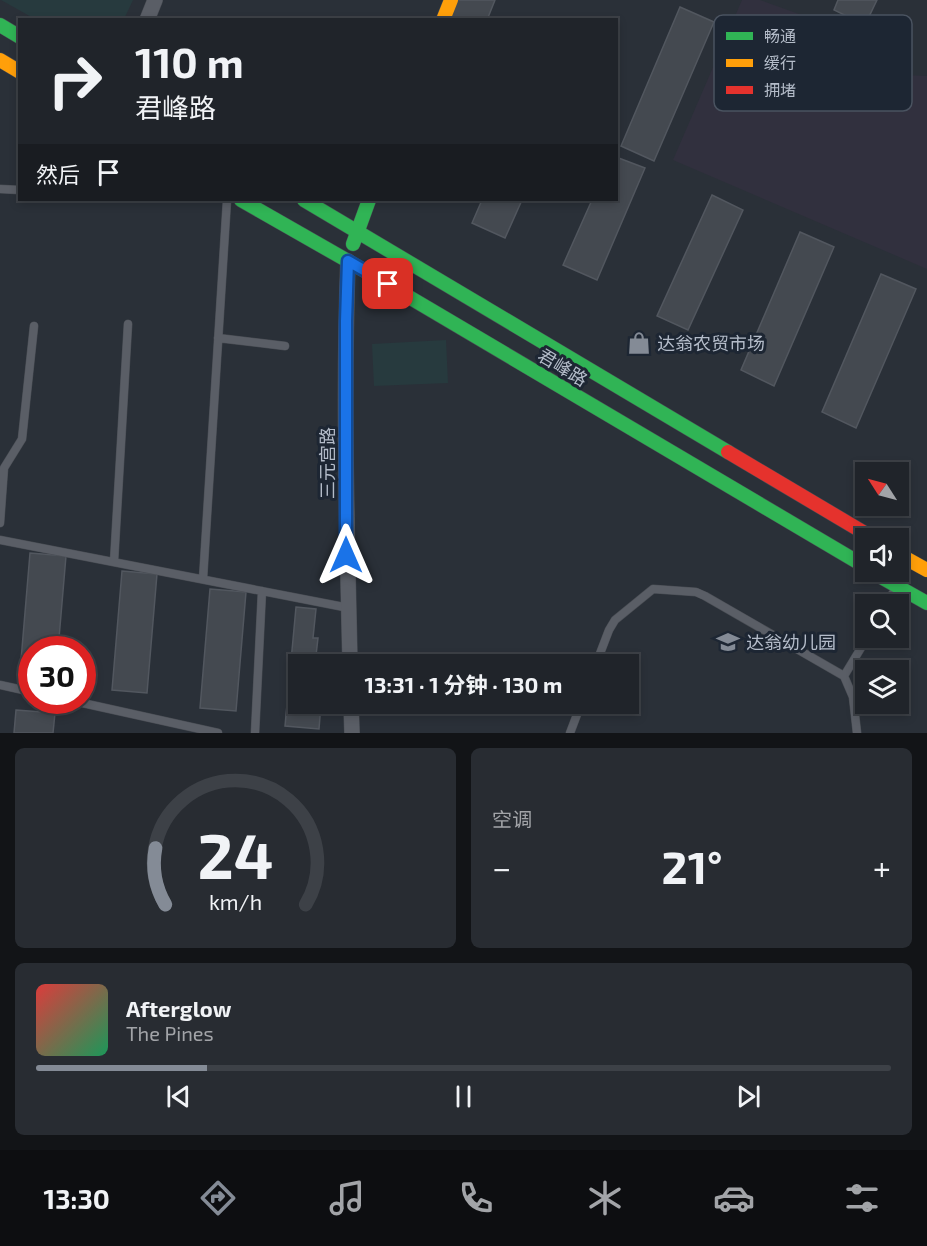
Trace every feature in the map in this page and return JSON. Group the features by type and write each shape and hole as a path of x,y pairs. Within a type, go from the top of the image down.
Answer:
{"main road":[{"path":"444,18 451,0"},
{"path":"0,25 18,36"},
{"path":"0,60 18,71"},
{"name":"君峰路","path":"243,201 855,561"},
{"name":"君峰路","path":"306,201 856,528"},
{"path":"348,261 369,201"},
{"path":"909,560 927,570"},
{"path":"890,582 927,603"}],"street":[{"path":"148,18 156,0"},
{"name":"三元宫路","path":"348,261 346,484 350,654"},
{"path":"351,714 352,733"}],"lane":[{"path":"0,189 18,190"},
{"path":"203,579 227,201"},
{"path":"114,562 128,324"},
{"path":"0,524 2,466 22,439 34,326"},
{"path":"218,338 285,346"},
{"path":"0,540 349,608"},
{"path":"892,594 897,586"},
{"path":"600,654 615,620 653,589 696,592 844,676 853,697 857,733"},
{"path":"255,733 262,591"},
{"path":"844,676 861,648"},
{"path":"0,685 18,689"},
{"path":"96,706 218,733"},
{"path":"570,733 577,714"}],"shaded area":[{"path":"742,0 760,0 802,15 736,15"},
{"path":"714,65 714,111 912,111 912,75 927,76 927,269 673,160"}],"green space":[{"path":"1,0 133,0 124,18 33,18"},
{"path":"446,340 448,383 374,386 372,344"}],"building":[{"path":"456,0 495,0 488,18 448,18"},
{"path":"838,0 877,0 870,15 844,15 834,10"},
{"path":"680,7 714,22 654,161 621,146"},
{"path":"618,158 645,168 597,280 563,265 592,201 618,201"},
{"path":"712,195 743,210 688,330 657,316"},
{"path":"482,201 522,201 505,238 472,223"},
{"path":"800,232 834,247 774,386 741,370"},
{"path":"881,274 916,289 856,428 822,412"},
{"path":"30,553 66,556 59,636 23,636"},
{"path":"122,571 157,574 147,693 112,690"},
{"path":"210,589 246,592 236,711 200,708"},
{"path":"296,607 316,609 313,638 318,638 316,654 292,654"},
{"path":"288,694 288,714 320,714 319,729 285,726"},
{"path":"16,710 18,714 55,714 53,733 14,733"}],"traffic: fast":[{"path":"0,25 18,36"},
{"path":"243,201 855,561"},
{"path":"306,201 728,452"},
{"path":"353,244 369,201"},
{"path":"890,582 927,603"}],"traffic: slow":[{"path":"444,18 451,0"},
{"path":"0,60 18,71"},
{"path":"909,560 927,570"}],"traffic: jam":[{"path":"728,452 856,528"}],"place":[{"name":"达翁农贸市场","path":"639,343"},
{"name":"达翁幼儿园","path":"728,642"}],"route":[{"path":"346,555 348,261 388,284"}]}
